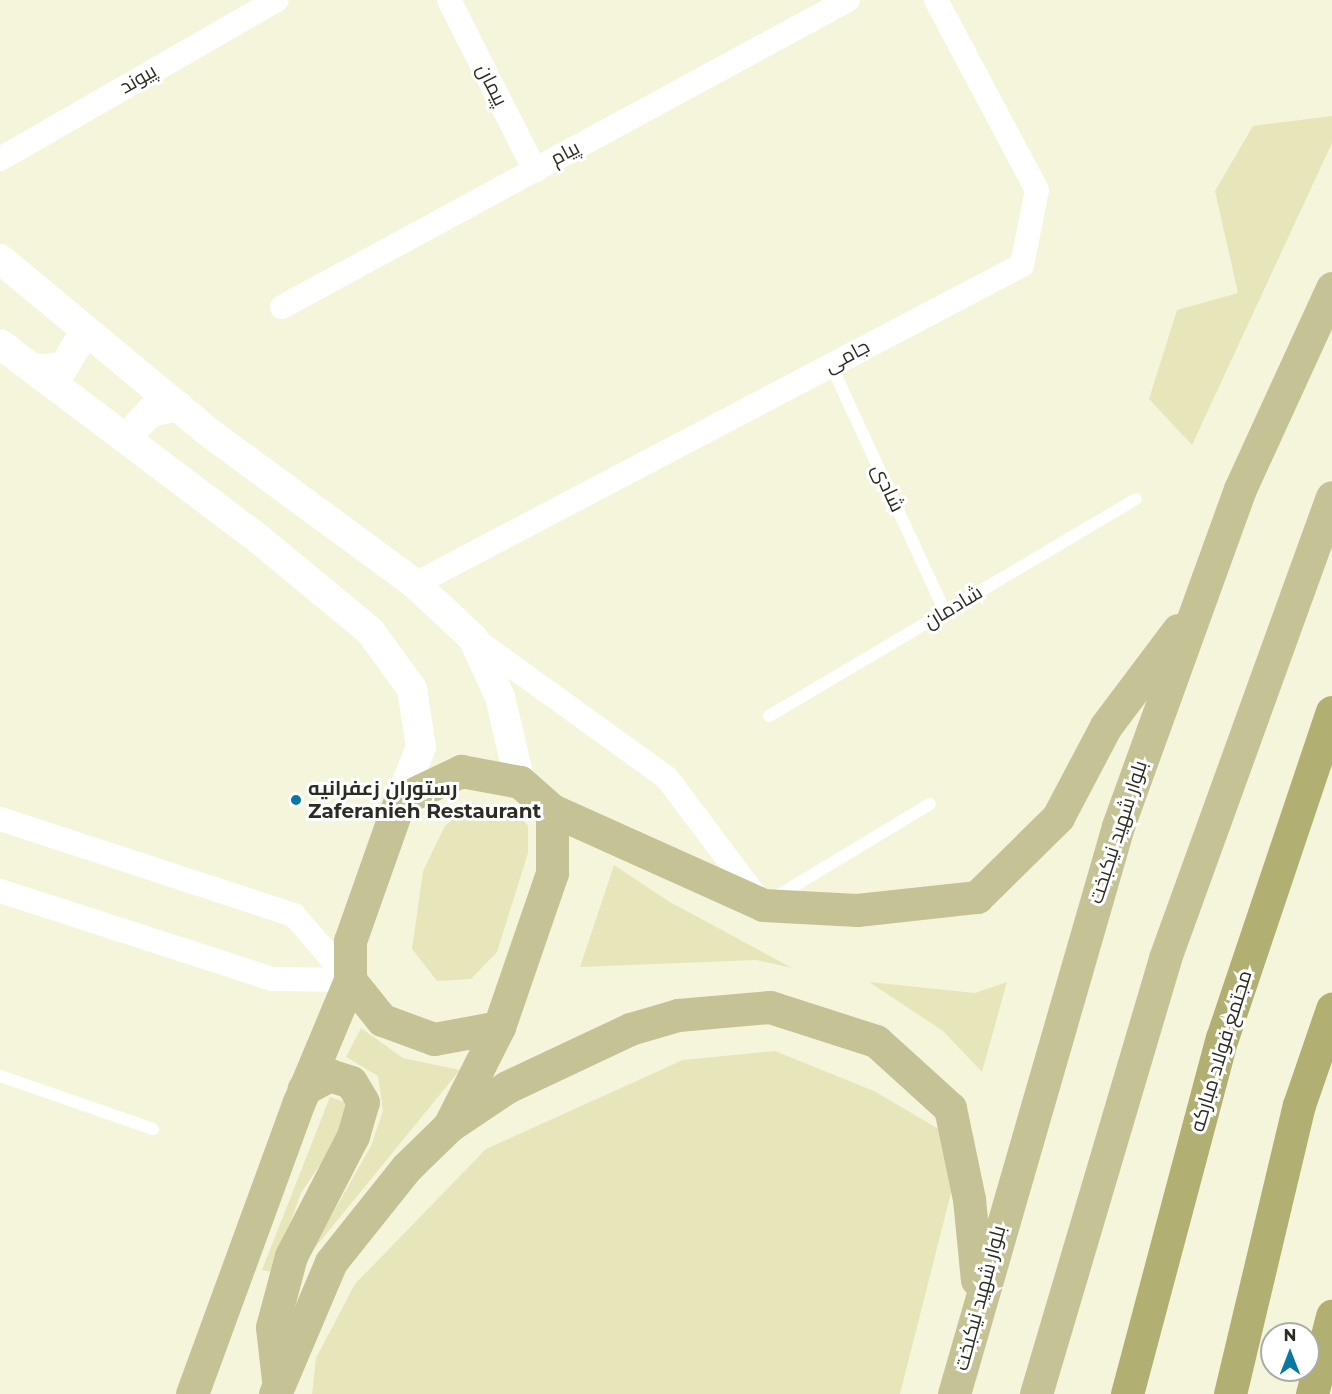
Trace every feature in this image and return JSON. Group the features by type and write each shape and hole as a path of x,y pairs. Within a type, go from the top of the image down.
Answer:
{"highway":[{"name":"مجتمع فولاد مبارکه","path":"1127,1394 1222,1038 1332,712"},
{"path":"1230,1394 1299,1105 1332,1009"},
{"path":"1312,1394 1332,1316"}],"main road":[{"name":"بلوار شهید نیکبخت","path":"954,1394 979,1300 1118,826 1240,489 1332,288"},
{"path":"1036,1394 1165,958 1332,497"},
{"path":"192,1394 304,1089 350,980 351,941 400,800 461,771 520,782 552,810 763,905 857,910 977,897 1059,818 1106,726 1199,602"},
{"path":"449,1125 499,1027 552,873 552,810"},
{"path":"350,980 382,1020 434,1039 499,1027"},
{"path":"277,1388 331,1262 406,1168 449,1125 507,1087 630,1029 678,1015 770,1007 876,1041 950,1108 969,1199 979,1300"},
{"path":"277,1388 272,1327 291,1256 353,1136 363,1102 351,1082 330,1075 304,1089"}],"street":[{"name":"پیوند","path":"0,159 276,0"},
{"name":"پیمان","path":"449,0 535,170"},
{"name":"پیام","path":"282,307 848,0"},
{"name":"جامی","path":"415,584 1022,265 1037,189 936,0"},
{"path":"0,259 178,406 415,584 473,639 667,778 763,905"},
{"path":"33,369 63,368 86,330"},
{"path":"0,344 126,438 370,631 412,689 421,747 400,800"},
{"path":"126,438 150,411 178,406"},
{"path":"473,639 500,697 520,782"},
{"path":"0,819 294,915 350,980"},
{"path":"0,891 273,979 350,980"}],"lane":[{"name":"شادی","path":"831,364 945,612"},
{"name":"شادمان","path":"769,716 1136,499"},
{"path":"763,905 930,804"},
{"path":"0,1076 153,1129"}],"green space":[{"path":"1332,116 1332,143 1192,445 1149,399 1177,310 1238,293 1215,191 1253,126"},
{"path":"470,803 514,809 528,826 528,853 497,952 471,979 437,981 412,949 423,871 445,826"},
{"path":"614,865 668,901 792,968 756,960 580,967"},
{"path":"869,982 975,993 1007,982 982,1072 943,1031"},
{"path":"361,1028 403,1058 460,1070 309,1255 371,1146 383,1111 378,1076 346,1057"},
{"path":"775,1051 874,1091 942,1131 953,1185 900,1394 312,1394 316,1358 355,1284 486,1149 683,1060"},
{"path":"330,1097 348,1103 347,1125 301,1193 272,1272 262,1270"}],"place":[{"name":"رستوران زعفرانیه Zaferanieh Restaurant","path":"296,800"}]}
